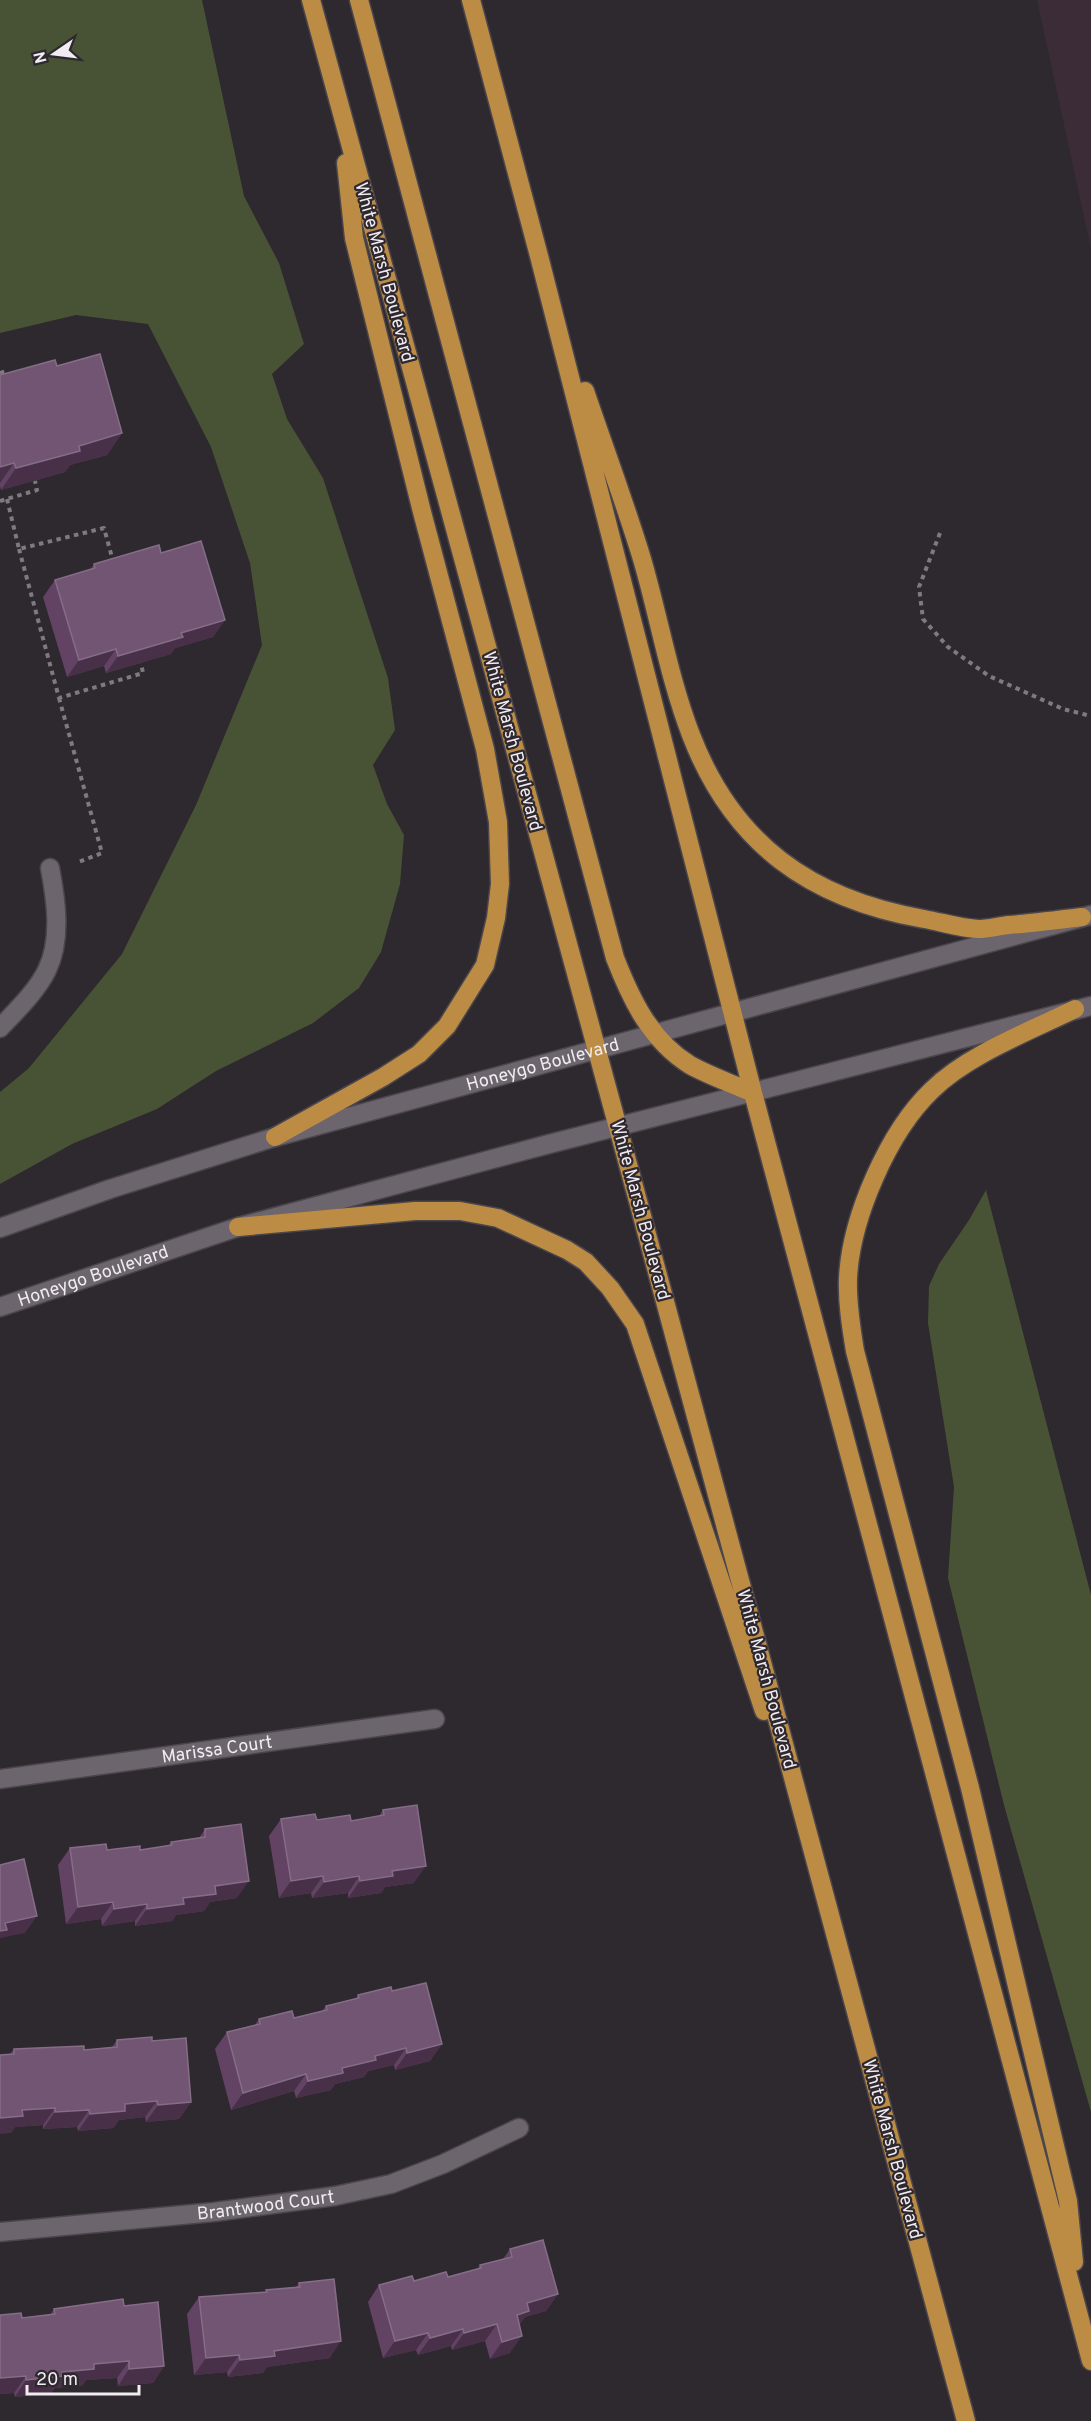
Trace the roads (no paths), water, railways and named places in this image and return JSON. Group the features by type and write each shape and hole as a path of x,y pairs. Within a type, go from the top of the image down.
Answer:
{"highway":[{"name":"White Marsh Boulevard","path":"311,0 825,1892 966,2421"},
{"path":"359,0 604,924 629,994 655,1034 690,1064 753,1094"},
{"path":"471,0 539,256 753,1094 1091,2361"},
{"path":"276,1137 383,1077 419,1054 447,1026 485,964 496,918 500,884 498,822 486,749 422,512 354,238 341,110"},
{"path":"539,256 642,560 690,734 717,790 734,814 771,854 792,871 826,890 867,906 904,916 978,929 1086,916"},
{"path":"1080,2320 1068,2201 970,1788 855,1351 848,1278 854,1237 878,1169 904,1121 932,1089 974,1059 1083,1007"},
{"path":"238,1227 415,1211 460,1211 498,1218 567,1250 586,1262 610,1288 635,1324 825,1892"}],"main road":[{"path":"0,1028 28,997 47,969 54,944 57,905 50,868"},
{"name":"Honeygo Boulevard","path":"0,1228 121,1186 276,1137 1086,916"},
{"name":"Honeygo Boulevard","path":"0,1307 238,1227 1083,1007"},
{"name":"Marissa Court","path":"0,1779 435,1719"},
{"name":"Brantwood Court","path":"0,2232 214,2212 335,2196 391,2184 443,2164 519,2128"}]}
